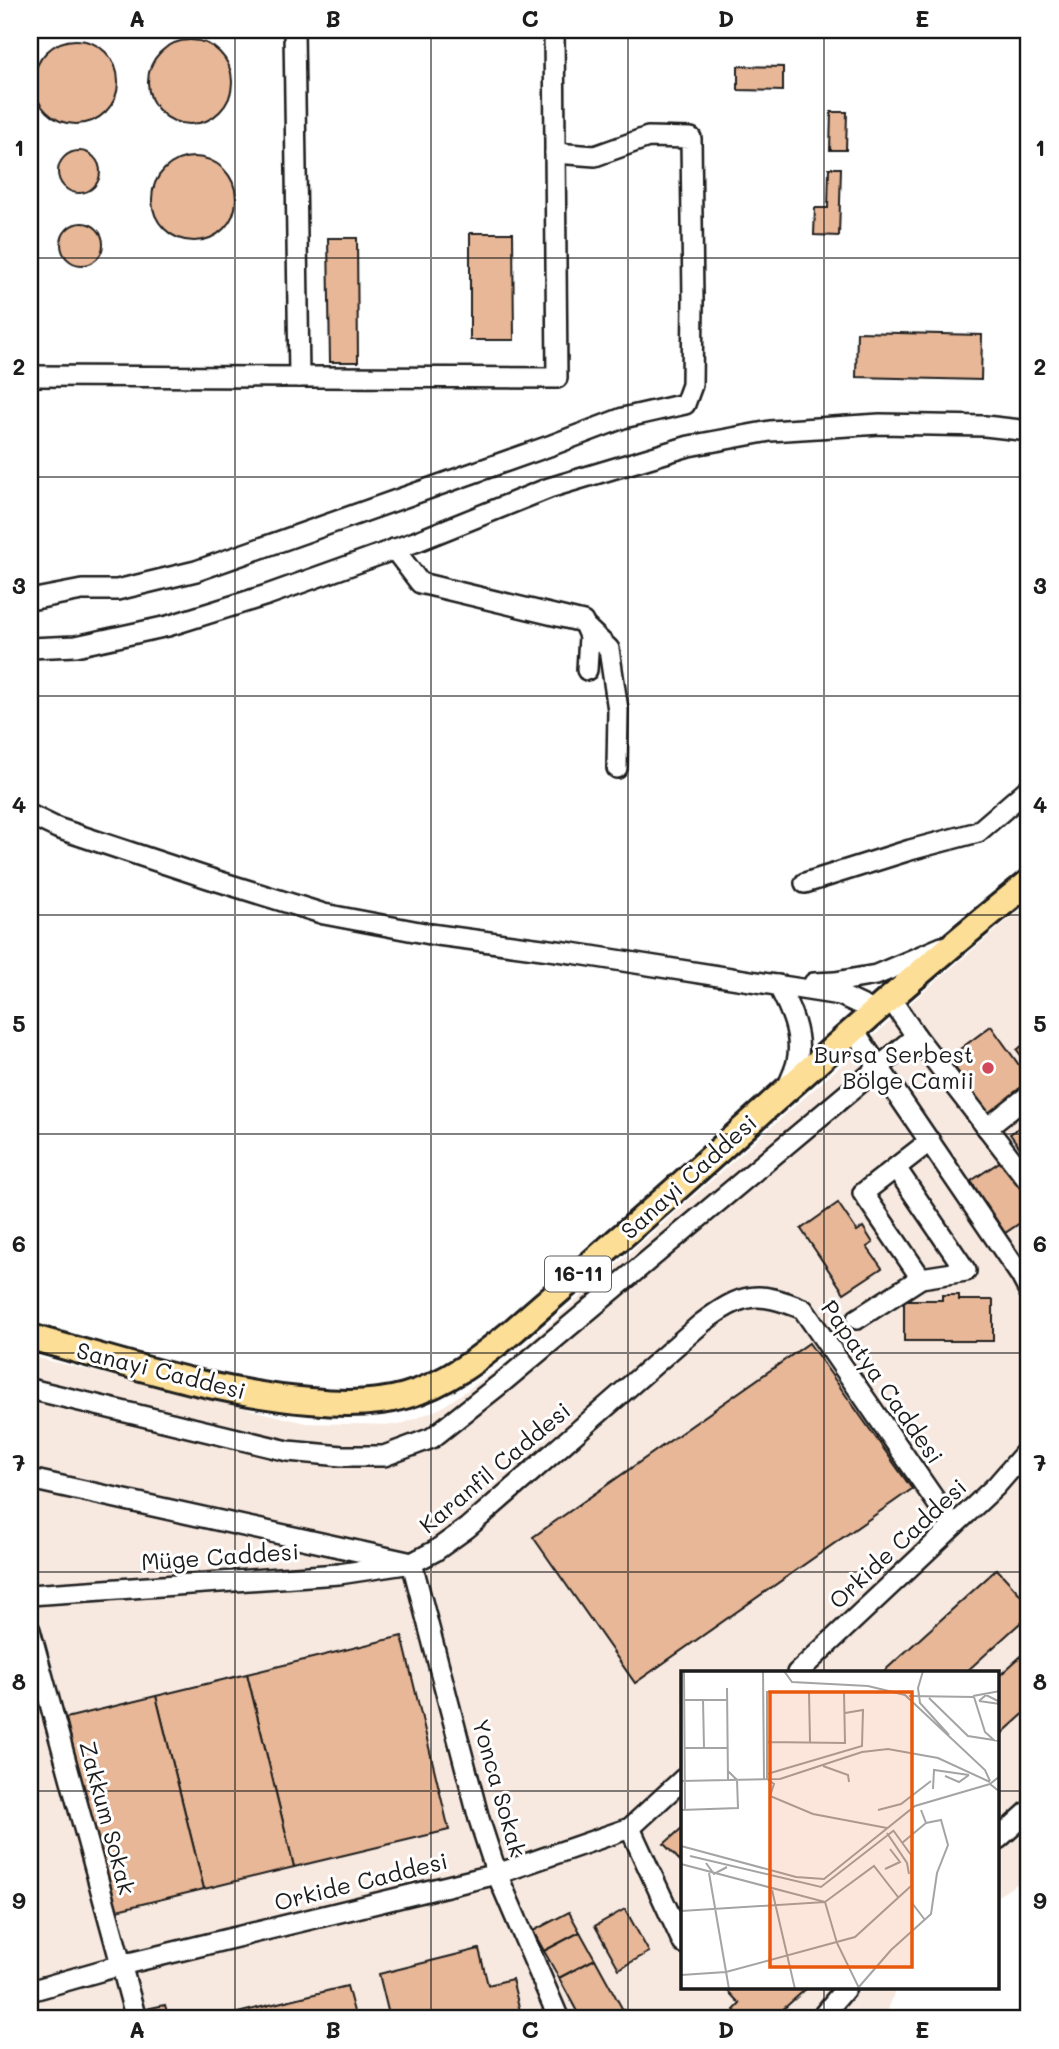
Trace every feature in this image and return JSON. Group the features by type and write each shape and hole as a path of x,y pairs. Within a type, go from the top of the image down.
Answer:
{"main road":[{"name":"Sanayi Caddesi","path":"30,1337 244,1393 335,1403 373,1403 404,1397 446,1380 486,1353 675,1190 853,1029 1029,882"}],"lane":[{"path":"294,30 299,377"},
{"path":"30,376 557,377 554,30"},
{"path":"30,600 82,590 117,590 196,571 623,418 685,404 692,385 691,138 648,137 595,156 555,153"},
{"path":"30,648 76,646 168,626 267,595 394,549 549,488 689,446 770,431 880,424 985,425 1029,431"},
{"path":"394,549 420,583 583,622 609,649 618,710 617,768"},
{"path":"584,625 589,636 587,670"},
{"path":"805,883 978,832 1029,788"},
{"path":"30,815 57,828 324,914 430,934 572,953 882,1004 916,1036 1029,1182"},
{"path":"778,985 835,982 876,975 957,940"},
{"path":"778,985 792,1012 797,1038 797,1060 787,1089"},
{"path":"853,1029 1029,1291"},
{"path":"30,1389 288,1451 342,1456 384,1456 432,1438 504,1381 916,1036"},
{"path":"986,1128 1029,1095"},
{"path":"921,1278 863,1193 930,1141"},
{"path":"857,1319 921,1278 966,1271 896,1168"},
{"name":"Papatya Caddesi","path":"750,1297 778,1299 803,1309 953,1527"},
{"name":"Karanfil Caddesi","path":"30,1479 412,1563 435,1552 467,1528 702,1323 723,1307 750,1297"},
{"name":"Orkide Caddesi","path":"799,1671 996,1486 1029,1448 1029,1442"},
{"name":"Müge Caddesi","path":"30,1595 340,1574 412,1563"},
{"name":"Yonca Sokak","path":"412,1563 478,1819 498,1874 559,2019"},
{"name":"Zakkum Sokak","path":"30,1630 136,2019"},
{"name":"Orkide Caddesi","path":"30,1991 121,1965 498,1874 631,1828 681,1781"},
{"path":"1000,1837 1029,1811"},
{"path":"631,1828 681,1939"},
{"path":"820,2019 844,1990"}],"shaded area":[{"path":"1029,904 1029,1876 1000,1895 1000,1671 681,1671 681,1990 895,1990 888,2010 881,2019 30,2019 30,1356 306,1423 399,1425 441,1408 505,1364 1003,924"}],"building":[{"path":"76,40 92,43 106,52 115,66 118,82 115,98 106,112 92,121 76,124 60,121 46,112 37,98 34,82 37,66 46,52 60,43"},
{"path":"190,40 206,43 220,52 229,66 232,82 229,98 220,112 206,121 190,124 174,121 160,112 151,98 148,82 151,66 160,52 174,43"},
{"path":"738,66 783,67 783,91 738,90"},
{"path":"831,112 847,112 846,150 830,150"},
{"path":"79,151 94,157 100,172 94,187 79,193 64,187 58,172 64,157"},
{"path":"194,157 210,160 224,169 233,183 236,199 233,215 224,229 210,238 194,241 178,238 164,229 155,215 152,199 155,183 164,169 178,160"},
{"path":"829,168 841,168 839,236 814,235 815,208 828,208"},
{"path":"82,223 97,229 103,244 97,259 82,265 67,259 61,244 67,229"},
{"path":"470,233 513,233 514,340 470,340"},
{"path":"328,238 357,238 358,362 330,362"},
{"path":"857,332 982,335 981,380 856,377"},
{"name":"Bursa Serbest Bölge Camii","path":"991,1026 1029,1079 1029,1089 991,1117 948,1058"},
{"path":"1029,1040 1029,1066 1017,1050"},
{"path":"1028,1121 1029,1123 1029,1160 1010,1134"},
{"path":"1004,1159 1029,1197 1029,1217 1005,1233 971,1181"},
{"path":"838,1203 857,1231 863,1227 873,1243 867,1247 882,1268 844,1293 801,1229"},
{"path":"942,1295 959,1295 959,1300 993,1300 993,1341 904,1341 904,1300 942,1300"},
{"path":"809,1343 912,1489 635,1683 533,1537"},
{"path":"997,1569 1029,1604 1029,1615 967,1671 884,1671"},
{"path":"402,1636 449,1830 294,1867 247,1674"},
{"path":"1029,1649 1029,1709 1000,1735 1000,1675"},
{"path":"247,1674 294,1867 204,1889 156,1696"},
{"path":"156,1696 204,1889 113,1911 66,1718"},
{"path":"681,1829 681,1862 664,1844"},
{"path":"30,1881 37,1909 30,1911"},
{"path":"625,1909 649,1952 619,1969 595,1926"},
{"path":"569,1912 580,1932 544,1951 533,1931"},
{"path":"580,1932 595,1959 559,1978 544,1951"},
{"path":"479,1949 488,1985 512,1979 522,2019 390,2019 379,1974"},
{"path":"595,1959 623,2010 607,2019 581,2019 559,1978"},
{"path":"347,1986 356,2019 213,2019"},
{"path":"727,1990 805,1990 772,2019 742,2019 734,2010 740,2004"},
{"path":"165,2005 169,2019 143,2019 141,2010"}],"place":[{"name":"Bursa Serbest Bölge Camii","path":"988,1068"}]}
